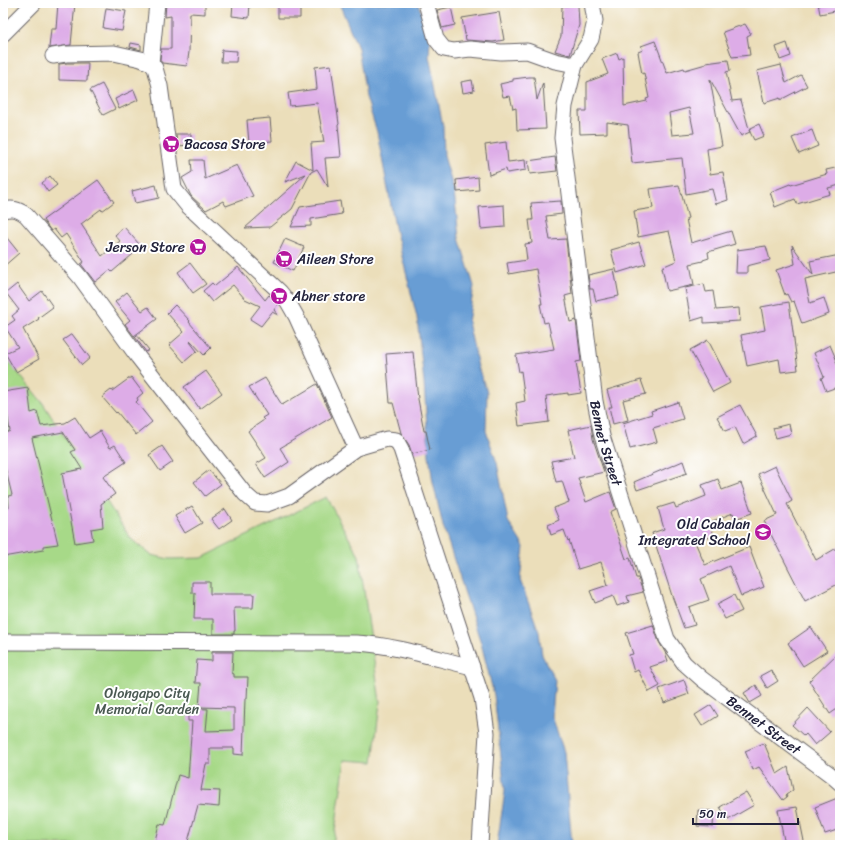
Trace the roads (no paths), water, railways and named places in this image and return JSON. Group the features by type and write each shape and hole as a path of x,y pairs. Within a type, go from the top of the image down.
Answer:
{"street":[{"path":"3,34 34,3"},
{"path":"151,63 157,3"},
{"path":"426,3 436,39 444,49 454,51 470,49 501,52 527,51 554,61 575,65"},
{"name":"Bennet Street","path":"592,3 595,21 591,38 575,65 565,106 562,138 595,401 602,436 667,639 684,663 702,679 840,783"},
{"path":"53,56 66,54 114,53 141,58 151,63 155,68 160,86 174,188 187,205 280,292 288,302 296,316 356,448"},
{"path":"3,210 12,208 18,209 26,215 75,271 143,363 245,494 255,503 267,504 289,496 356,448 387,438 396,440 401,449 482,698 487,733 480,845"},
{"path":"3,642 364,643 390,647 472,667"}],"water":[{"path":"339,3 418,3 430,39 429,56 443,126 444,156 454,191 459,238 474,286 468,322 478,367 487,392 486,431 497,463 508,521 524,547 520,580 539,632 542,655 555,680 552,716 564,752 572,845 497,845 505,791 494,695 481,643 443,526 433,482 429,456 424,383 417,317 396,232 377,132 366,97 358,48"}],"place":[{"name":"Bacosa Store","path":"171,144"},
{"name":"Jerson Store","path":"198,247"},
{"name":"Aileen Store","path":"284,259"},
{"name":"Abner store","path":"279,296"},
{"name":"Old Cabalan Integrated School","path":"763,532"}],"park label":[{"name":"Olongapo City Memorial Garden","path":"147,702"}]}
